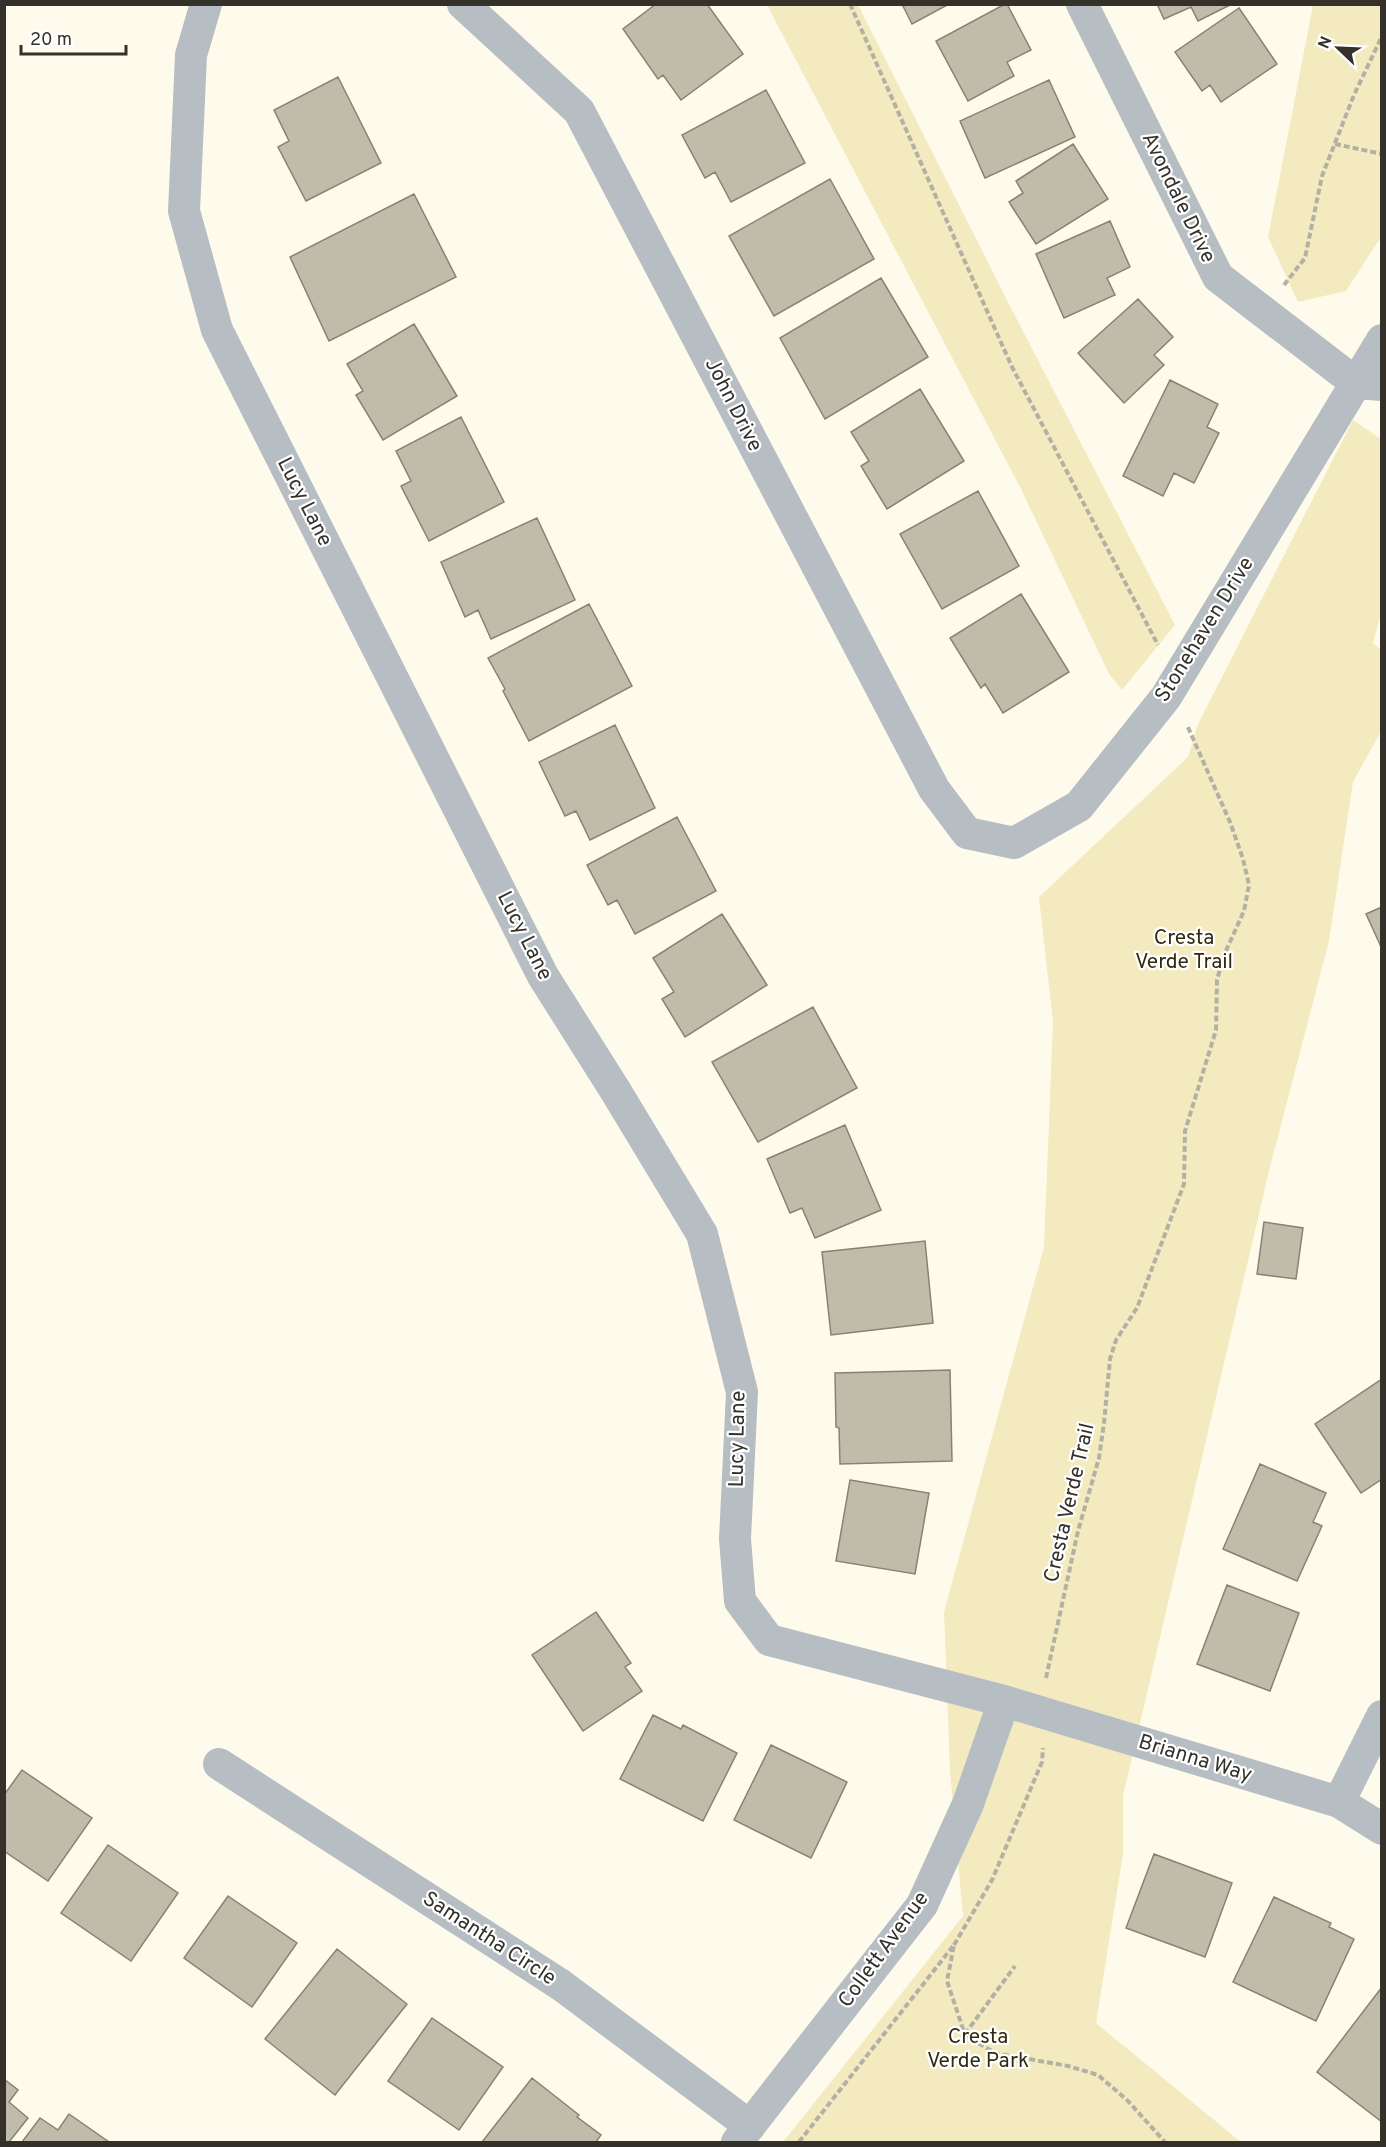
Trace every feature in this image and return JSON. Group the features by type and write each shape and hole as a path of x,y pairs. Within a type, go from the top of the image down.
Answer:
{"street":[{"name":"Lucy Lane","path":"206,4 191,55 184,211 217,330 543,976 702,1234 742,1392 735,1539 740,1601 769,1640 1004,1701"},
{"name":"John Drive","path":"463,4 579,111 934,789 967,833"},
{"name":"Avondale Drive","path":"1082,4 1218,277 1261,310 1369,384"},
{"name":"Stonehaven Drive","path":"967,833 1014,843 1079,806 1166,697 1369,384 1382,340"},
{"name":"Brianna Way","path":"1004,1701 1339,1802 1382,1829"},
{"name":"Collett Avenue","path":"743,2134 922,1905 968,1804 1004,1701"},
{"path":"1339,1802 1382,1716"},
{"name":"Samantha Circle","path":"219,1764 561,1985 743,2134"}],"path":[{"path":"850,4 1012,367 1176,680"},
{"path":"1261,310 1290,279 1305,258 1322,176 1354,95 1382,36"},
{"path":"1335,144 1382,154"},
{"name":"Cresta Verde Trail","path":"1045,1688 1078,1531 1099,1458 1110,1359 1116,1340 1137,1308 1184,1184 1185,1131 1216,1030 1217,980 1224,955 1244,911 1249,885 1230,822 1187,725"},
{"path":"799,2142 954,1945 992,1880 1042,1762 1043,1741"},
{"path":"954,1945 947,1981 965,2035 996,2053 1068,2066 1098,2075 1127,2100 1165,2142"},
{"path":"965,2035 1015,1966"}],"green space":[{"path":"767,5 858,5 1175,625 1122,690 1109,674 1020,487"},
{"path":"1313,5 1381,5 1381,237 1346,291 1298,302 1268,237"},
{"name":"Cresta Verde Trail","path":"1353,420 1381,439 1382,611 1373,643 1381,650 1381,731 1353,782 1329,941 1268,1175 1123,1796 1123,1854 1096,2023 1241,2142 783,2142 963,1916 950,1771 944,1612 1044,1247 1053,1022 1039,897 1188,757 1198,724"}],"building":[{"path":"656,4 707,4 743,54 681,100 663,75 658,79 623,29"},
{"path":"902,4 949,4 912,24"},
{"path":"1005,4 1031,50 1007,62 1014,76 968,101 936,41"},
{"path":"1157,4 1232,4 1198,21 1191,7 1164,19"},
{"path":"1239,8 1277,64 1221,102 1210,85 1202,91 1175,52"},
{"path":"338,77 381,163 306,201 278,147 289,141 274,110"},
{"path":"1049,80 1075,137 985,178 960,121"},
{"path":"766,90 805,163 731,202 715,172 705,178 682,135"},
{"path":"1073,144 1108,199 1036,244 1009,202 1023,193 1016,181"},
{"path":"830,179 874,259 774,316 729,236"},
{"path":"414,194 456,277 329,341 290,257"},
{"path":"1110,221 1130,267 1107,278 1115,295 1064,318 1036,254"},
{"path":"881,278 928,357 825,419 780,338"},
{"path":"1138,299 1173,337 1154,355 1164,365 1124,403 1078,353"},
{"path":"414,324 457,396 383,440 356,395 363,391 347,364"},
{"path":"1170,380 1218,404 1207,427 1219,433 1194,483 1174,473 1163,496 1123,476"},
{"path":"920,389 964,461 887,509 861,466 869,461 851,432"},
{"path":"461,417 504,502 429,541 401,486 411,481 396,451"},
{"path":"978,491 1019,566 942,609 900,534"},
{"path":"537,518 575,600 491,639 478,610 465,617 441,562"},
{"path":"1021,594 1069,672 1003,713 985,684 981,688 950,638"},
{"path":"589,604 632,686 529,741 488,658"},
{"path":"615,725 655,808 590,840 576,811 565,816 539,762"},
{"path":"677,817 716,891 635,934 617,900 608,905 587,865"},
{"path":"1382,907 1382,949 1366,914"},
{"path":"722,914 767,985 685,1037 662,999 674,992 653,958"},
{"path":"813,1007 857,1088 758,1142 712,1062"},
{"path":"845,1125 881,1210 815,1238 802,1208 790,1213 767,1159"},
{"path":"1264,1222 1303,1228 1296,1279 1257,1274"},
{"path":"925,1241 933,1323 831,1335 822,1252"},
{"path":"950,1370 952,1461 840,1464 839,1428 836,1427 835,1373"},
{"path":"1382,1379 1382,1479 1361,1493 1315,1424"},
{"path":"1260,1464 1326,1493 1313,1522 1322,1526 1297,1581 1223,1549"},
{"path":"850,1480 929,1493 915,1574 836,1561"},
{"path":"1227,1585 1299,1613 1270,1691 1197,1664"},
{"path":"596,1612 631,1663 625,1667 642,1691 583,1731 532,1655"},
{"path":"653,1715 681,1729 683,1725 737,1753 703,1821 620,1779"},
{"path":"771,1745 847,1782 811,1858 734,1820"},
{"path":"22,1770 92,1818 48,1881 4,1851 4,1795"},
{"path":"108,1845 178,1893 131,1961 61,1913"},
{"path":"1154,1854 1232,1883 1205,1957 1126,1928"},
{"path":"228,1896 297,1943 252,2007 184,1958"},
{"path":"1274,1897 1331,1923 1329,1927 1354,1939 1316,2021 1233,1982"},
{"path":"337,1949 407,2004 335,2095 265,2039"},
{"path":"1382,1987 1382,2122 1317,2072"},
{"path":"432,2018 503,2067 459,2130 388,2081"},
{"path":"532,2078 601,2135 596,2142 482,2142"},
{"path":"4,2079 18,2090 9,2102 28,2118 9,2142 4,2142"},
{"path":"69,2114 109,2142 22,2142 40,2118 58,2130"}],"park label":[{"name":"Cresta Verde Park","path":"978,2049"}]}
